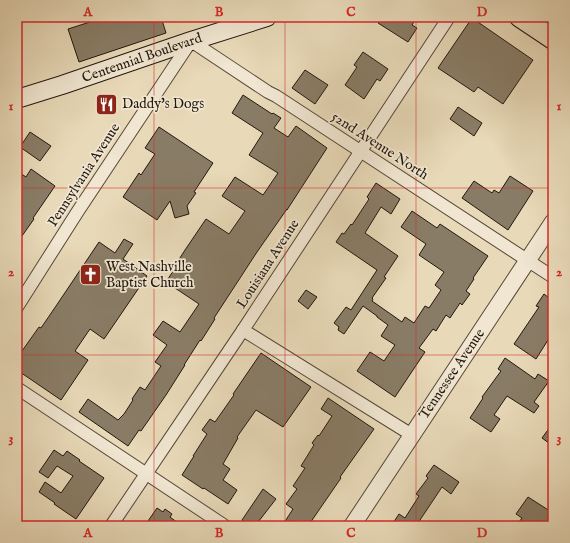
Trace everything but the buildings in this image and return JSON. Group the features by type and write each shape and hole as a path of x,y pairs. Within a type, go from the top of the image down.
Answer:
{"main road":[{"name":"Centennial Boulevard","path":"17,99 268,17"},
{"path":"520,17 553,39"}],"street":[{"name":"Louisiana Avenue","path":"111,526 243,330 449,17"},
{"name":"52nd Avenue North","path":"191,41 553,277"},
{"name":"Pennsylvania Avenue","path":"17,307 78,211 191,41"},
{"name":"Tennessee Avenue","path":"352,526 553,222"},
{"path":"243,330 412,435"},
{"path":"17,388 226,526"}],"place":[{"name":"Daddy's Dogs","path":"107,104"},
{"name":"West Nashville Baptist Church","path":"91,275"}]}
